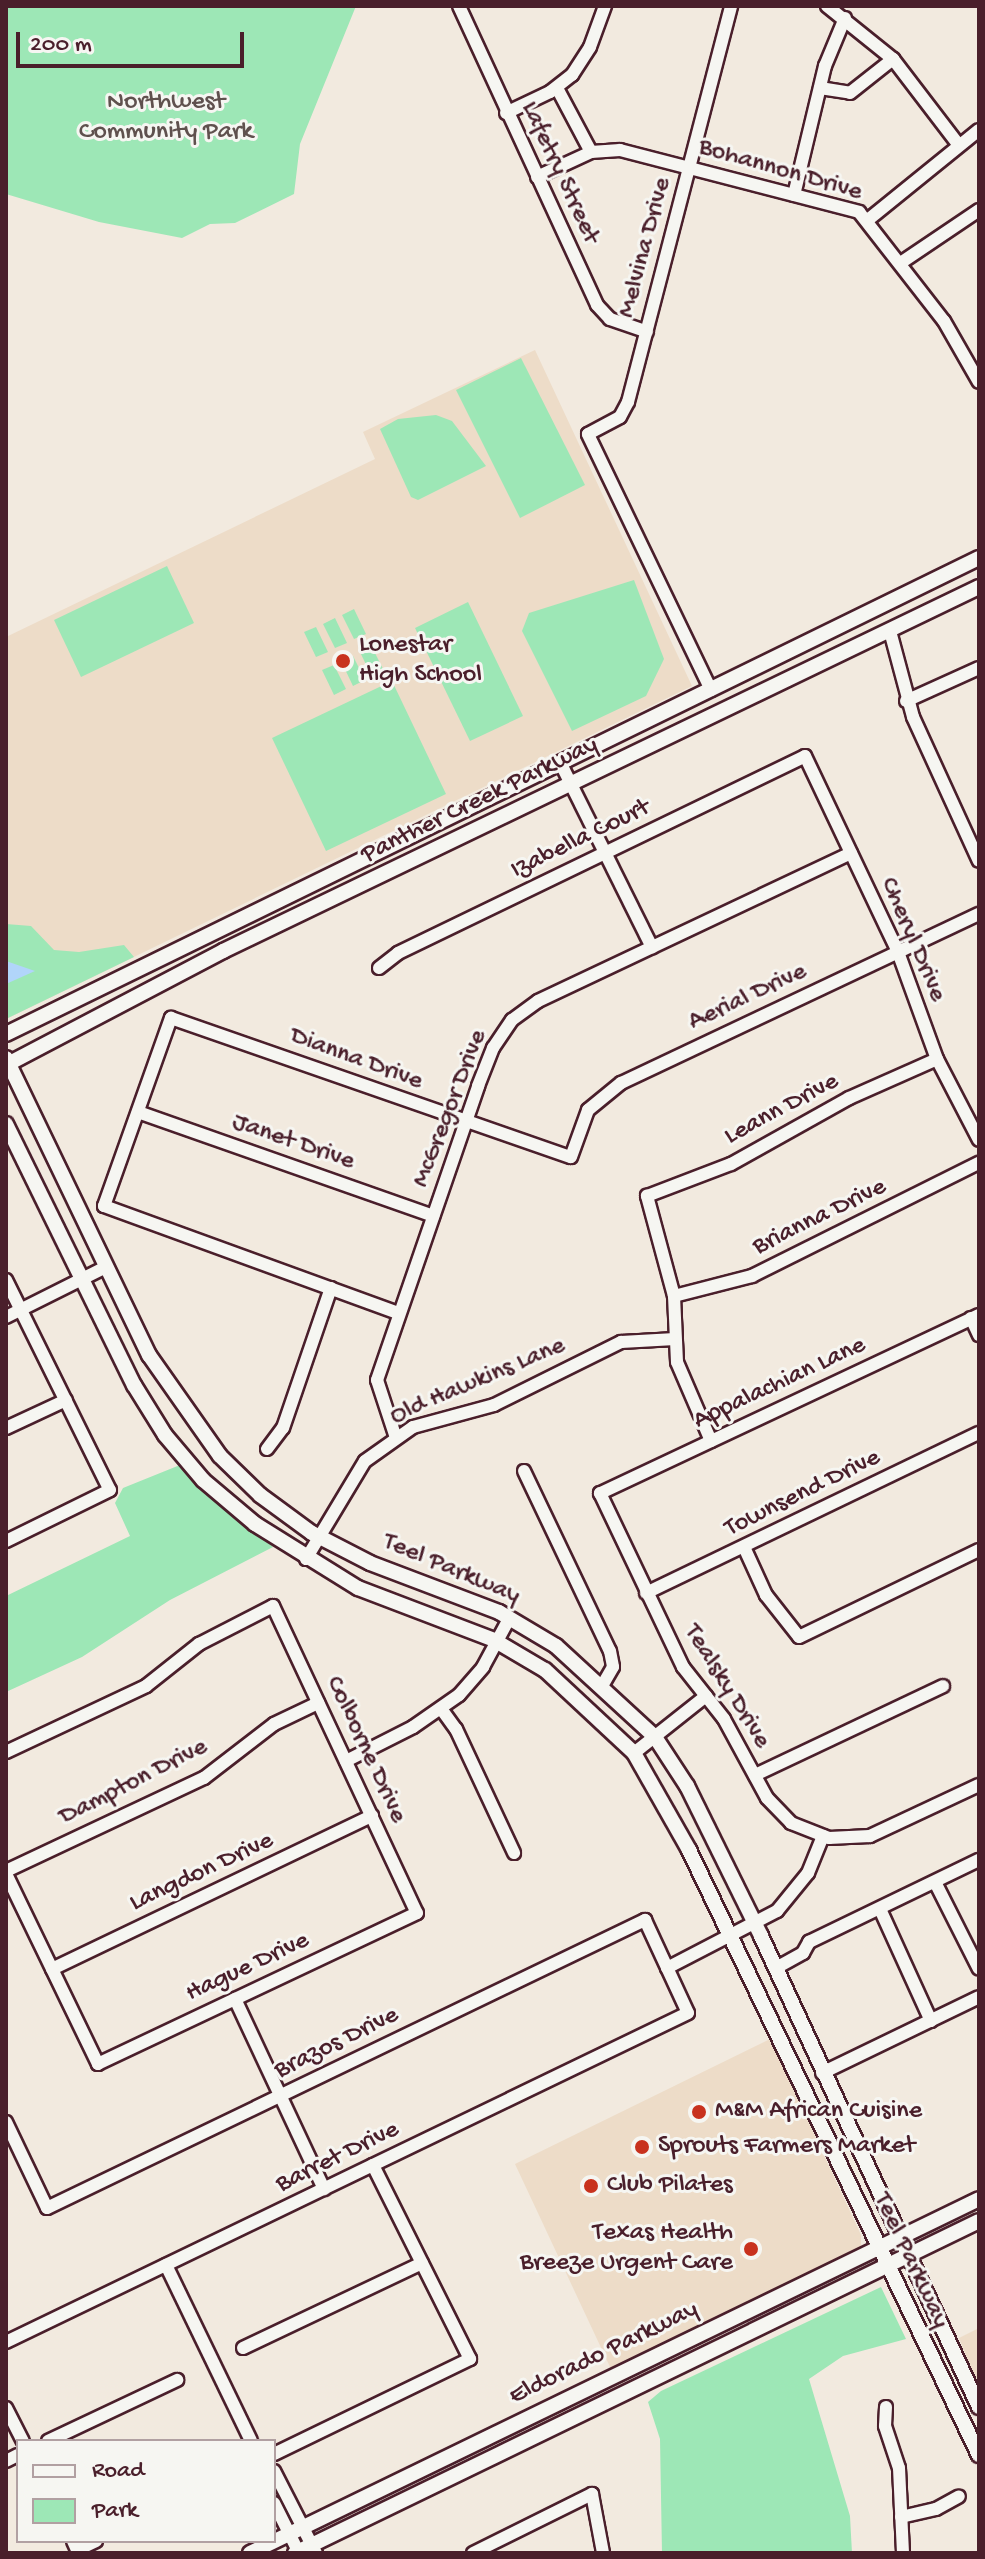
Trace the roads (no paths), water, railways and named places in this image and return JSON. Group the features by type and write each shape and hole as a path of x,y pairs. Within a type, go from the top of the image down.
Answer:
{"main road":[{"name":"Panther Creek Parkway","path":"6,1034 327,873 979,558"},
{"name":"Panther Creek Parkway","path":"7,1062 338,895 979,587"},
{"path":"879,608 890,631"},
{"path":"327,873 338,895"},
{"path":"148,961 160,984"},
{"name":"Teel Parkway","path":"7,1062 149,1355 198,1432 260,1495 319,1537 370,1563 509,1619 556,1646 603,1684 655,1737 687,1786 756,1925 897,2238 979,2409"},
{"name":"Teel Parkway","path":"6,1124 82,1279 165,1435 203,1480 306,1559 358,1588 498,1642 545,1670 634,1753 682,1837 959,2420 979,2455"},
{"path":"799,2083 822,2073"},
{"name":"Eldorado Parkway","path":"276,2541 979,2199"},
{"name":"Eldorado Parkway","path":"304,2551 979,2221"},
{"path":"692,2338 701,2357"},
{"path":"959,2420 979,2409"},
{"name":"Eldorado Parkway","path":"250,2553 271,2543"}],"street":[{"name":"Lafetry Street","path":"459,6 506,113 601,311 647,332"},
{"path":"506,113 557,88 584,59 605,6"},
{"name":"Melvina Drive","path":"711,690 588,434 625,410 731,6"},
{"path":"827,6 893,59 958,144"},
{"path":"794,195 820,88 845,18"},
{"path":"820,88 850,93 893,59"},
{"path":"557,88 591,152"},
{"path":"869,219 979,130"},
{"name":"Bohannon Drive","path":"537,177 591,152 620,150 794,195 869,219 956,339 979,382"},
{"path":"902,262 979,210"},
{"path":"890,631 906,701 979,861"},
{"path":"906,701 979,668"},
{"name":"Izabella Court","path":"379,968 398,953 805,756"},
{"name":"Cheryl Drive","path":"805,756 898,952 937,1059 979,1140"},
{"path":"560,762 652,947"},
{"name":"McGregor Drive","path":"396,1438 377,1380 465,1122 493,1048 512,1020 538,1001 851,853"},
{"name":"Aerial Drive","path":"571,1157 588,1110 621,1083 979,914"},
{"name":"Dianna Drive","path":"138,1112 171,1018 571,1157"},
{"name":"Leann Drive","path":"674,1296 647,1196 731,1164 849,1098 937,1059"},
{"path":"138,1112 104,1206 398,1313"},
{"name":"Janet Drive","path":"138,1112 433,1216"},
{"name":"Brianna Drive","path":"674,1296 752,1276 979,1163"},
{"path":"6,1317 106,1267"},
{"path":"6,1280 110,1490 6,1541"},
{"path":"267,1449 283,1428 331,1288"},
{"path":"674,1296 675,1339 686,1392 711,1441"},
{"path":"975,1316 979,1335"},
{"name":"Appalachian Lane","path":"600,1493 975,1316"},
{"name":"Old Hawkins Lane","path":"306,1559 365,1461 413,1427 494,1405 621,1342 675,1339"},
{"path":"6,1428 66,1400"},
{"name":"Townsend Drive","path":"646,1593 979,1433"},
{"path":"524,1471 610,1651 613,1667 603,1684"},
{"name":"Tealsky Drive","path":"600,1493 683,1667 706,1696 755,1775 791,1823 823,1836"},
{"path":"744,1547 766,1595 799,1637 979,1550"},
{"name":"Colborne Drive","path":"6,1752 146,1686 199,1644 273,1606 417,1913"},
{"path":"346,1761 442,1710 498,1642 509,1619"},
{"path":"755,1775 943,1686"},
{"path":"634,1753 706,1696"},
{"name":"Dampton Drive","path":"6,1872 204,1778 274,1724 318,1703"},
{"path":"442,1710 456,1729 514,1853"},
{"path":"667,1968 756,1925 796,1892 823,1836 870,1836 979,1785"},
{"name":"Langdon Drive","path":"52,1969 372,1816"},
{"path":"776,1968 803,1953 809,1942 979,1860"},
{"path":"6,1872 52,1969"},
{"path":"935,1882 979,1969"},
{"path":"880,1909 931,2021"},
{"name":"Hague Drive","path":"52,1969 98,2064 417,1913"},
{"name":"Brazos Drive","path":"6,2122 47,2208 645,1920 667,1968"},
{"name":"Barret Drive","path":"6,2342 688,2013 667,1968"},
{"path":"822,2073 979,1997"},
{"path":"235,1999 324,2189"},
{"path":"276,2453 470,2359 373,2165"},
{"path":"243,2348 422,2263"},
{"path":"166,2265 250,2439"},
{"path":"52,2439 177,2380"},
{"path":"886,2407 885,2426 899,2468 903,2553"},
{"path":"6,2408 22,2439"},
{"path":"276,2476 304,2551"},
{"path":"473,2553 592,2494 603,2553"},
{"path":"901,2517 936,2509 959,2496"},
{"path":"276,2506 296,2531"}],"water":[{"path":"6,961 35,971 6,984"}],"place":[{"name":"Lonestar High School","path":"343,661"},
{"name":"M&M African Cuisine","path":"699,2112"},
{"name":"Sprouts Farmers Market","path":"642,2147"},
{"name":"Club Pilates","path":"591,2186"},
{"name":"Texas Health Breeze Urgent Care","path":"751,2249"}],"park label":[{"name":"Northwest Community Park","path":"166,118"}]}
